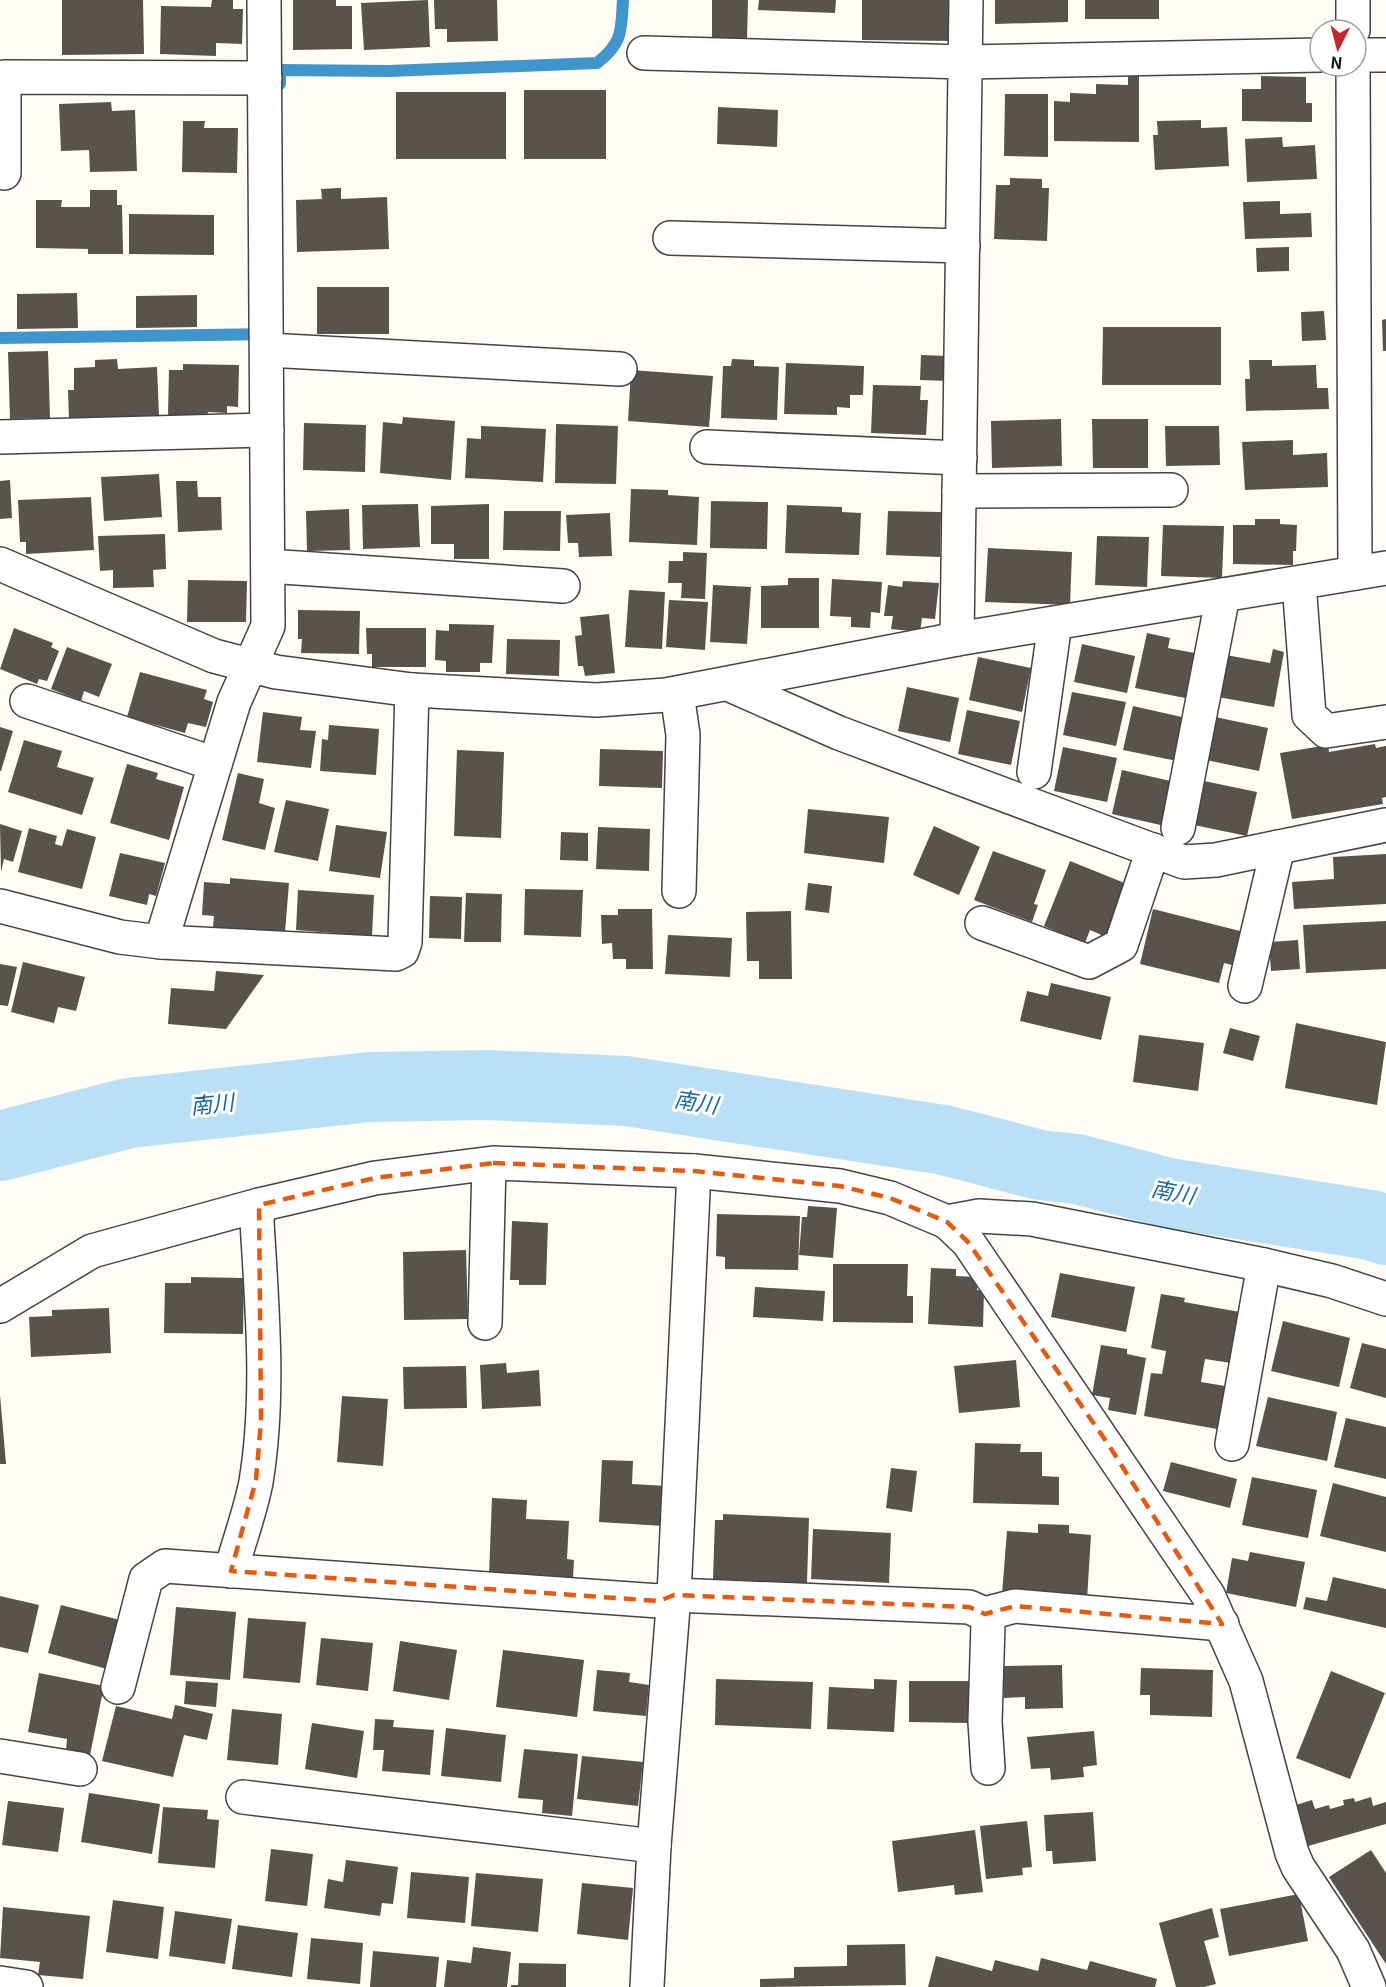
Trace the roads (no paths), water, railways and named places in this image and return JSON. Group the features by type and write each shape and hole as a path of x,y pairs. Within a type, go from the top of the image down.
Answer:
{"street":[{"path":"161,942 234,702 268,626 264,0"},
{"path":"957,639 966,0"},
{"path":"1353,0 1353,18"},
{"path":"644,53 965,62 1308,55"},
{"path":"1368,55 1386,55"},
{"path":"4,173 4,76 265,78"},
{"path":"0,564 214,656 302,677 412,690 571,700 628,699 677,693 957,639 1371,571 1353,78"},
{"path":"670,238 963,246"},
{"path":"267,350 620,369"},
{"path":"0,437 267,430"},
{"path":"707,447 960,458"},
{"path":"959,491 1171,490"},
{"path":"268,566 563,586"},
{"path":"1299,583 1309,715 1326,731 1386,722"},
{"path":"1178,828 1223,595"},
{"path":"1034,772 1055,623"},
{"path":"728,684 839,733 1184,862 1216,860 1386,825"},
{"path":"0,906 120,937 161,942 389,955 402,951 405,942 412,690"},
{"path":"677,693 683,735 679,891"},
{"path":"27,701 215,764"},
{"path":"1245,986 1278,847"},
{"path":"982,923 1089,962 1121,945 1153,850"},
{"path":"485,1323 489,1164"},
{"path":"0,1306 92,1251 259,1205 375,1178 489,1164 694,1171 867,1191 947,1222 968,1242 1071,1390 1208,1595 1249,1690 1292,1853 1298,1867 1353,1950 1369,1987"},
{"path":"647,1987 654,1846 674,1595 694,1171"},
{"path":"231,1571 256,1480 261,1421 264,1341 257,1221 259,1205"},
{"path":"947,1222 979,1216 1032,1219 1264,1264 1332,1281 1386,1299"},
{"path":"1232,1444 1264,1264"},
{"path":"118,1687 146,1580 165,1566 659,1601 674,1595 969,1607 985,1614 1015,1606 1222,1624"},
{"path":"985,1614 989,1634 985,1722 988,1768"},
{"path":"0,1756 80,1769"},
{"path":"243,1797 654,1846"},
{"path":"0,1983 26,1987"}],"waterway":[{"path":"280,84 280,70 389,71 597,63 612,49 619,36 623,0"},
{"path":"0,338 266,334"},
{"name":"南川","path":"0,1146 129,1113 370,1087 488,1085 626,1091 944,1140 1040,1165 1077,1169 1169,1193 1371,1225 1386,1230"}]}
